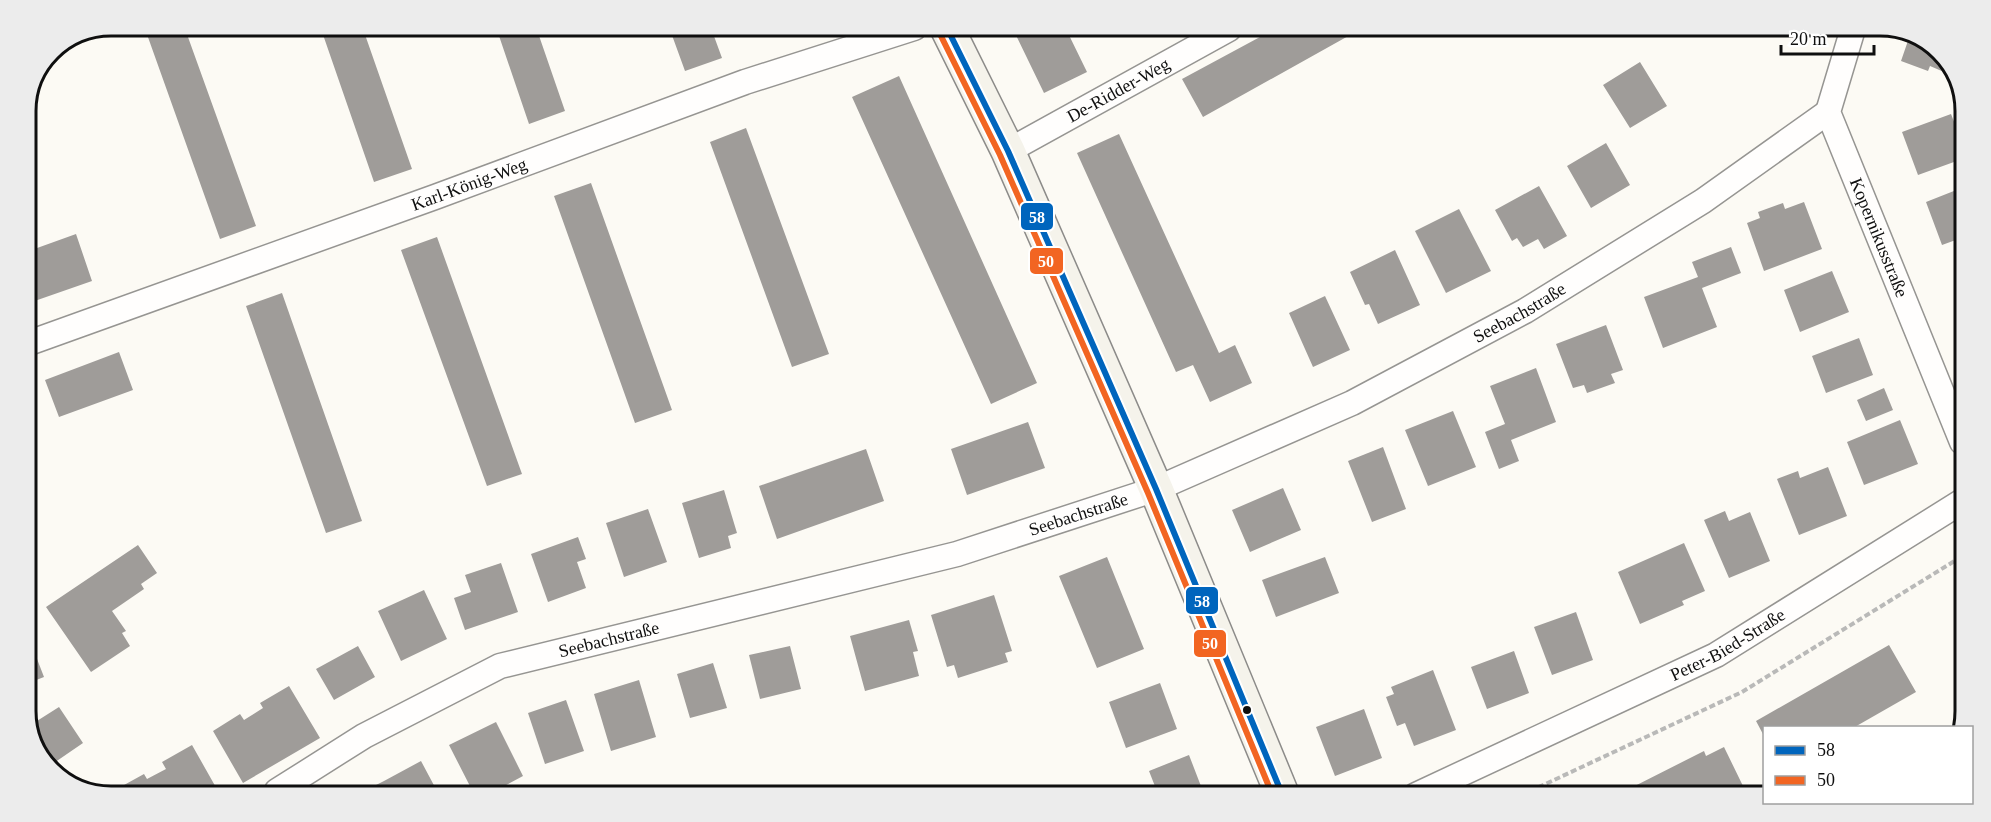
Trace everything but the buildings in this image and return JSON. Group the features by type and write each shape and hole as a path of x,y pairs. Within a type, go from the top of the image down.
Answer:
{"street":[{"name":"Karl-König-Weg","path":"36,340 745,82 889,36"},
{"path":"951,36 1008,151 1156,489 1279,786"},
{"name":"De-Ridder-Weg","path":"1008,151 1216,36"},
{"path":"1827,112 1851,36"},
{"name":"Kopernikusstraße","path":"1827,112 1955,425"},
{"name":"Seebachstraße","path":"285,786 364,736 500,666 957,554 1156,489 1352,403 1525,311 1703,201 1827,112"},
{"name":"Peter-Bied-Straße","path":"1435,786 1716,655 1955,506"}],"path":[{"path":"1541,786 1742,692 1955,561"}],"transit line":[{"name":"50","path":"941,36 1000,155 1148,493 1269,786"},
{"name":"58","path":"951,36 1008,151 1156,489 1279,786"}]}
